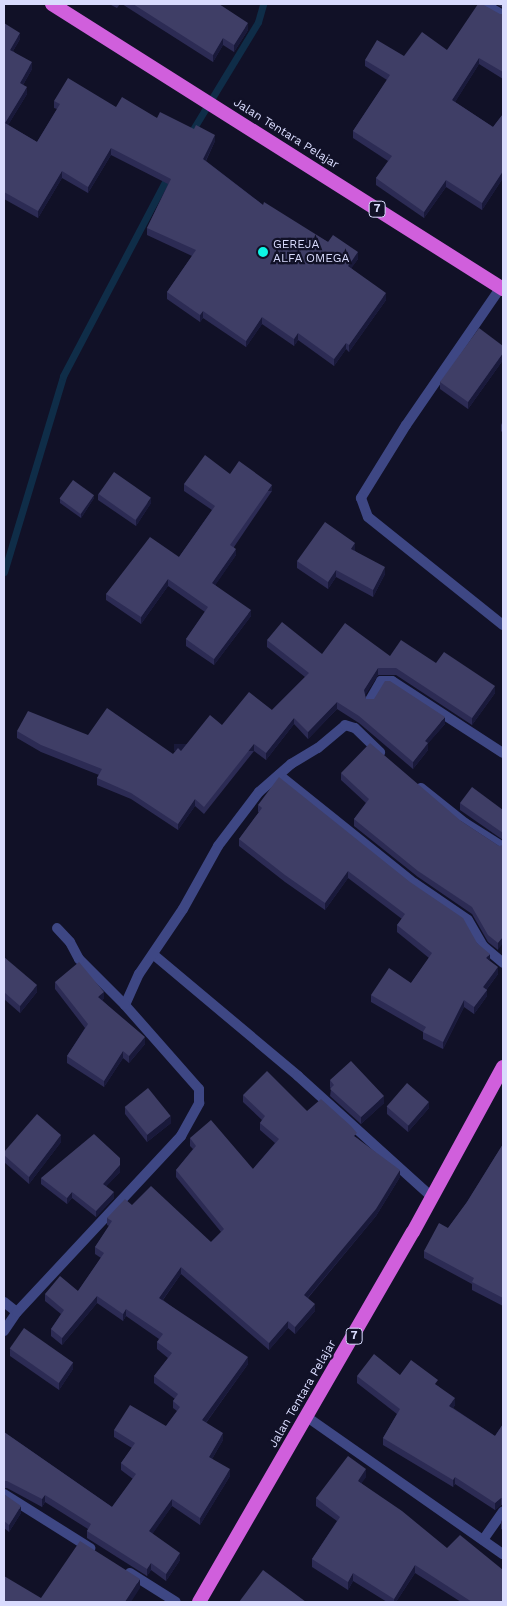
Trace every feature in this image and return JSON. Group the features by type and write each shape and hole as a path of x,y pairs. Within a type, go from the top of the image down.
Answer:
{"highway":[{"name":"Jalan Tentara Pelajar","path":"52,4 502,288"},
{"name":"Jalan Tentara Pelajar","path":"199,1602 307,1417 432,1197 503,1067"}],"street":[{"path":"484,4 503,15"},
{"path":"502,288 406,425 361,498 368,517 503,625"},
{"path":"370,700 381,681 392,681 503,753"},
{"path":"125,1005 139,974 154,955 228,832 259,792 344,725 355,728 392,763"},
{"path":"279,775 414,883 468,920 483,946 503,963"},
{"path":"414,782 465,823 503,847"},
{"path":"4,1330 17,1312 181,1136 199,1103 198,1089 125,1005 79,959 70,942 57,928"},
{"path":"154,955 298,1076 432,1197"},
{"path":"4,1302 17,1312"},
{"path":"307,1417 503,1554"},
{"path":"4,1494 102,1556"},
{"path":"483,1540 503,1511"},
{"path":"118,1566 176,1602"}],"building":[{"path":"133,4 219,4 248,23 234,45 223,38 213,55"},
{"path":"478,4 503,14 503,72 479,58 452,100 493,127 503,114 503,171 482,203 446,180 424,212 376,178 392,156 353,131 390,75 365,60 377,40 404,56 422,32 447,50"},
{"path":"4,23 20,33 10,50 32,62 20,83 27,87 5,123 37,142 60,104 54,101 68,78 116,107 122,97 157,118 160,112 194,129 196,125 215,135 203,159 263,205 264,202 328,242 333,235 358,252 348,266 386,293 349,345 346,343 334,359 298,333 294,339 262,317 246,341 203,311 200,315 167,292 196,250 147,228 171,179 111,148 88,187 62,171 38,211 4,192"},
{"path":"479,328 503,346 503,353 468,402 440,382"},
{"path":"205,455 230,474 239,461 272,485 230,545 236,549 212,583 251,610 214,659 186,639 208,607 168,579 141,617 106,594 150,537 179,557 215,506 184,484"},
{"path":"114,472 151,498 135,520 99,494"},
{"path":"73,480 94,495 81,514 59,499"},
{"path":"325,522 355,543 351,549 385,567 373,590 336,570 328,582 297,561"},
{"path":"282,622 322,654 345,623 390,656 401,640 436,663 444,652 495,686 472,718 396,668 378,668 364,690 366,699 374,699 385,681 390,681 445,717 425,741 428,743 413,762 359,716 337,702 308,732 294,718 266,753 254,744 204,807 195,799 178,824 131,793 97,778 102,769 41,745 17,731 28,711 88,735 107,708 173,754 178,748 181,751 210,715 222,725 249,692 272,710 309,673 267,640"},
{"path":"370,743 461,821 499,846 503,845 503,937 498,943 488,935 472,907 418,871 354,819 369,799 341,773"},
{"path":"279,777 410,882 463,918 477,943 490,954 486,958 498,967 483,987 487,990 474,1007 464,1000 443,1042 423,1032 426,1027 371,995 389,968 411,983 432,953 397,925 405,914 348,871 325,903 239,839 262,808 258,805"},
{"path":"472,787 503,810 503,833 460,803"},
{"path":"4,957 37,985 20,1006 4,992"},
{"path":"79,962 104,992 98,997 145,1037 129,1056 123,1051 104,1081 67,1056 88,1024 55,982"},
{"path":"351,1061 384,1096 361,1117 330,1089 334,1085 330,1080"},
{"path":"267,1071 307,1111 321,1099 351,1126 357,1133 354,1136 400,1170 376,1209 304,1295 315,1304 295,1327 288,1321 269,1343 181,1267 159,1298 248,1357 202,1420 223,1433 209,1457 230,1469 200,1518 172,1499 149,1531 180,1553 166,1574 151,1563 147,1569 87,1531 91,1524 45,1495 42,1499 4,1481 4,1432 112,1507 136,1474 121,1463 135,1443 114,1430 130,1405 166,1426 180,1407 173,1401 178,1394 154,1376 172,1353 157,1342 163,1334 126,1309 123,1314 97,1296 62,1338 51,1329 64,1310 45,1294 60,1276 78,1291 104,1253 95,1247 112,1221 107,1218 125,1199 132,1205 151,1186 211,1242 224,1229 176,1170 196,1146 190,1138 211,1120 253,1169 279,1139 260,1123 265,1116 243,1095"},
{"path":"407,1083 429,1102 409,1125 387,1106"},
{"path":"148,1088 171,1116 147,1135 125,1107"},
{"path":"37,1114 61,1135 29,1177 4,1155 4,1152"},
{"path":"94,1134 120,1158 120,1165 103,1184 114,1192 96,1211 72,1192 67,1198 41,1178"},
{"path":"503,1144 503,1298 472,1282 474,1278 424,1251 439,1223 448,1228 467,1202"},
{"path":"24,1328 73,1362 59,1383 10,1348"},
{"path":"374,1354 400,1375 411,1360 438,1380 435,1384 455,1398 449,1406 495,1436 503,1424 503,1498 495,1503 455,1477 453,1480 383,1438 400,1409 357,1376"},
{"path":"348,1456 366,1469 358,1481 402,1511 447,1548 460,1535 503,1570 503,1602 472,1602 415,1565 394,1599 353,1573 348,1582 312,1559 340,1517 316,1498"},
{"path":"4,1494 21,1506 9,1525 4,1521"},
{"path":"80,1541 140,1579 125,1602 4,1602 4,1576 41,1598"},
{"path":"263,1570 306,1602 239,1602"}],"waterway":[{"path":"189,136 258,22 263,4"},
{"path":"4,572 63,376 169,174"}],"place":[{"name":"GEREJA ALFA OMEGA","path":"263,252"}]}
